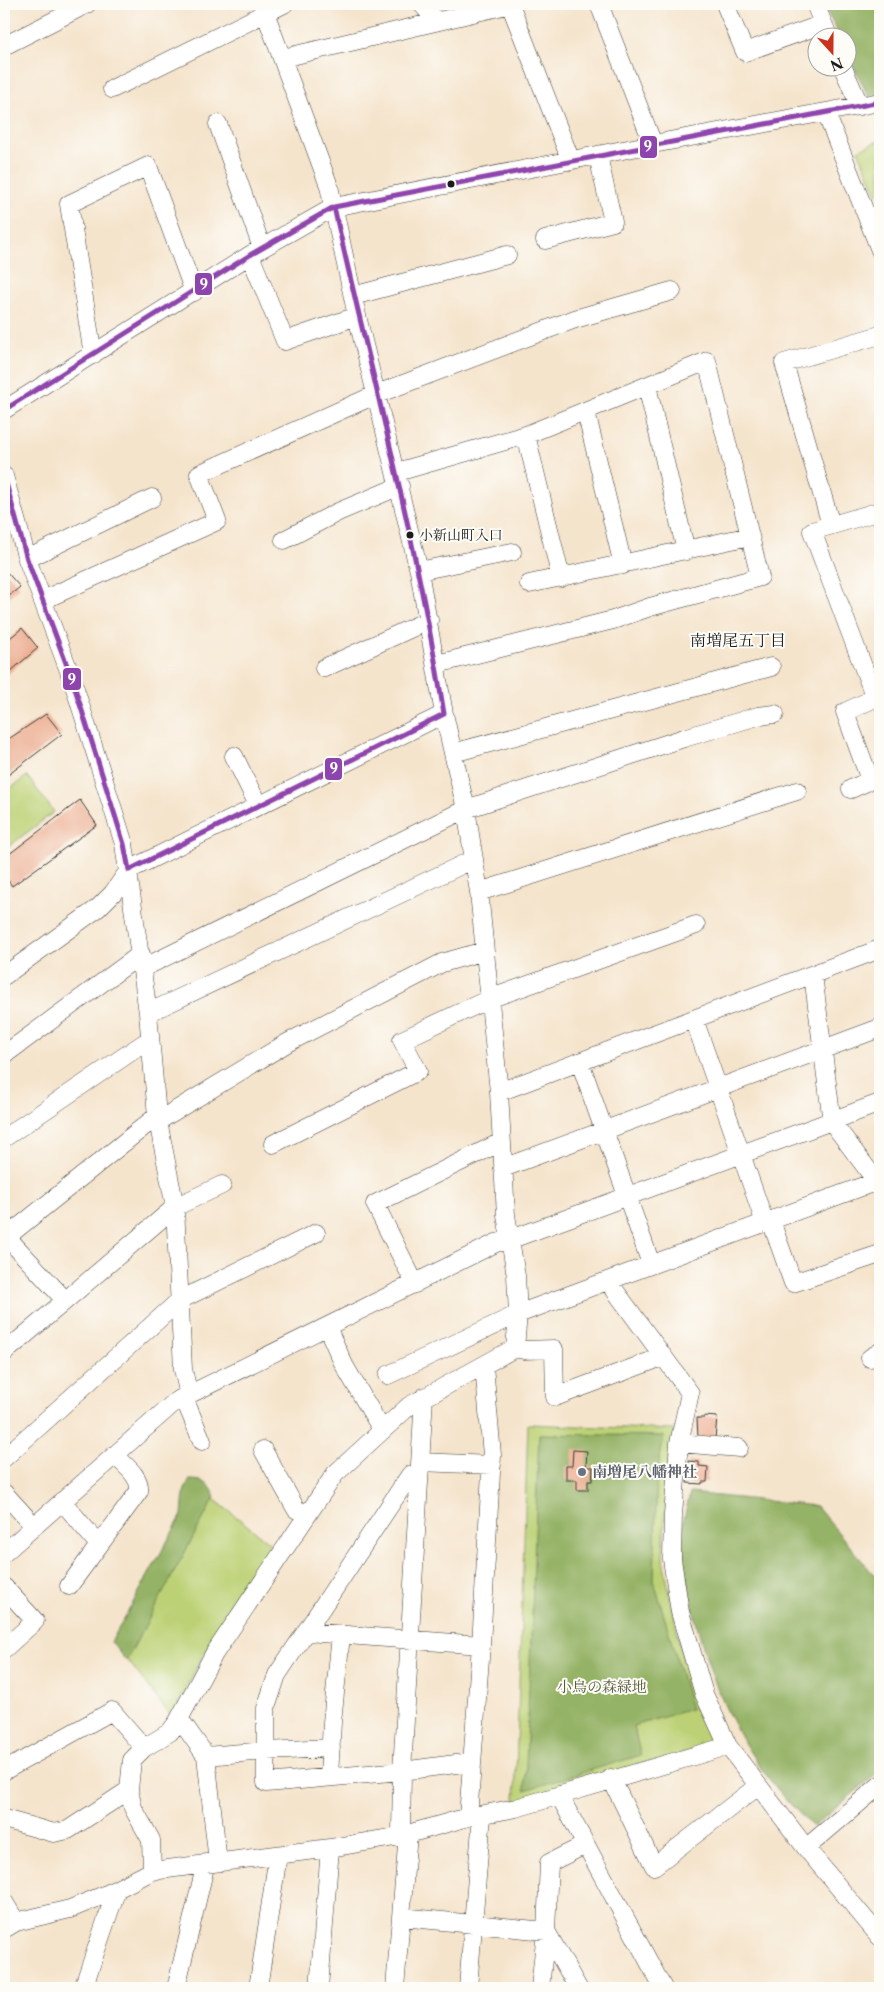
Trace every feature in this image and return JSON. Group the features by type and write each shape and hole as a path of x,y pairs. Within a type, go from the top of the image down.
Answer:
{"street":[{"path":"4,46 87,4"},
{"path":"112,89 264,8 284,4"},
{"path":"422,4 436,21"},
{"path":"283,58 510,4 570,160"},
{"path":"599,4 652,144"},
{"path":"725,4 746,52 806,36"},
{"path":"814,4 825,28"},
{"path":"264,8 329,186 357,316 399,479 429,620 444,714 466,809 478,892 499,1092 509,1240 516,1276 518,1314 515,1348"},
{"path":"847,78 860,106"},
{"path":"4,410 256,252 334,207 652,144 880,102"},
{"path":"826,113 880,250"},
{"path":"218,124 256,252 285,340 357,316"},
{"path":"545,240 613,222 598,156"},
{"path":"93,355 69,204 148,166 194,292"},
{"path":"353,296 507,255"},
{"path":"43,600 217,521 199,474 377,394 575,319 672,291"},
{"path":"831,525 784,363 880,335"},
{"path":"284,540 399,479 526,435 707,361 760,577 650,607 614,620 437,664"},
{"path":"647,386 686,551"},
{"path":"586,412 623,564"},
{"path":"526,435 561,578"},
{"path":"4,476 27,559 72,679 124,844 142,961 158,1118 175,1206 186,1397 202,1441"},
{"path":"27,559 152,498"},
{"path":"851,789 875,778 845,712 875,698 812,530 880,511"},
{"path":"529,584 750,536"},
{"path":"419,571 512,552"},
{"path":"324,668 429,620"},
{"path":"453,753 771,667"},
{"path":"4,976 98,908 113,893 129,870 444,714"},
{"path":"4,1055 142,961 466,809 685,741 758,716 775,714"},
{"path":"234,756 258,805"},
{"path":"478,892 797,791"},
{"path":"148,1013 474,859"},
{"path":"273,1144 418,1072 402,1040 489,999 696,925"},
{"path":"499,1092 880,949"},
{"path":"64,1299 4,1237 158,1118 287,1043 442,963 484,951"},
{"path":"388,1375 518,1314 651,1264 879,1183 832,1122 813,975"},
{"path":"694,1019 742,1154 793,1283 880,1254"},
{"path":"503,1168 880,1028"},
{"path":"4,1138 150,1039"},
{"path":"580,1062 651,1264"},
{"path":"4,1553 176,1401 496,1243 627,1197 880,1103"},
{"path":"415,1284 375,1204 501,1142"},
{"path":"4,1353 64,1299 175,1206 222,1185"},
{"path":"4,1458 180,1300 316,1233"},
{"path":"608,1281 662,1357 690,1392 679,1443 673,1515 672,1559 680,1612 704,1694 728,1746 806,1848 878,1931"},
{"path":"327,1327 344,1365 382,1430"},
{"path":"152,1871 150,1840 133,1808 129,1790 132,1760 144,1748 170,1732 178,1721 214,1654 335,1474 382,1430 424,1397 515,1348 524,1350 554,1348 555,1397 662,1357"},
{"path":"468,1988 474,1923 475,1816 471,1762 481,1645 492,1466 484,1366"},
{"path":"395,1988 405,1835 402,1771 424,1397"},
{"path":"679,1443 739,1448"},
{"path":"262,1450 296,1509 306,1515"},
{"path":"68,1586 139,1491 140,1486 136,1477 115,1455"},
{"path":"471,1762 402,1771 266,1783 266,1708 277,1675 410,1475 419,1469 492,1466"},
{"path":"4,1493 34,1526"},
{"path":"62,1501 99,1545"},
{"path":"4,1587 35,1621 4,1649"},
{"path":"307,1632 481,1645"},
{"path":"330,1777 341,1636"},
{"path":"4,1771 112,1711 144,1748"},
{"path":"176,1988 212,1862 206,1756 184,1725 178,1721"},
{"path":"4,1902 10,1926 70,1909 117,1889 152,1871 330,1848 405,1835 559,1795 611,1778 728,1746"},
{"path":"206,1756 331,1748"},
{"path":"611,1778 654,1866 728,1812 758,1786"},
{"path":"806,1848 880,1785"},
{"path":"4,1819 54,1833 68,1830 129,1790"},
{"path":"559,1795 662,1988"},
{"path":"540,1988 546,1931 549,1863 585,1845"},
{"path":"319,1988 330,1848"},
{"path":"258,1988 278,1855"},
{"path":"83,1988 117,1889"},
{"path":"401,1917 546,1931"},
{"path":"546,1931 578,1988"}],"green space":[{"path":"823,4 880,4 880,93 868,96 856,71 856,28 835,28"},
{"path":"880,140 880,192 877,194 858,150"},
{"path":"27,776 54,812 4,850 4,793"},
{"name":"小鳥の森緑地","path":"528,1424 675,1430 665,1514 663,1559 683,1661 697,1699 715,1736 711,1745 515,1803"},
{"name":"小鳥の森緑地","path":"539,1434 664,1436 657,1474 654,1581 691,1709 633,1726 641,1755 525,1790"},
{"path":"189,1480 206,1483 211,1488 215,1497 126,1661 111,1642 182,1515 184,1492"},
{"path":"200,1488 277,1549 203,1655 172,1718 116,1645"},
{"path":"690,1493 816,1506 880,1582 880,1771 813,1827 789,1803 751,1753 735,1727 711,1671 693,1608 683,1555 683,1526"}],"building":[{"path":"4,569 20,587 4,600"},
{"path":"22,628 38,648 4,677 4,643"},
{"path":"46,714 62,734 4,778 4,742"},
{"path":"80,800 97,825 12,886 4,875 4,858"},
{"path":"704,1416 717,1417 715,1439 698,1438 697,1418 704,1418"},
{"path":"573,1450 587,1451 586,1467 593,1467 592,1481 588,1481 588,1490 577,1490 577,1480 566,1480 566,1466 572,1466"},
{"path":"689,1461 699,1462 699,1466 708,1467 707,1482 702,1482 702,1484 687,1483"}],"transit line":[{"name":"9","path":"4,410 250,255 334,207 880,102"},
{"name":"9","path":"4,476 27,559 72,679 124,844 129,870 444,714 421,586 334,207"}],"place":[{"name":"小新山町入口","path":"410,535"},
{"name":"南増尾八幡神社","path":"582,1472"}],"district":[{"name":"南増尾五丁目","path":"738,640"}]}
